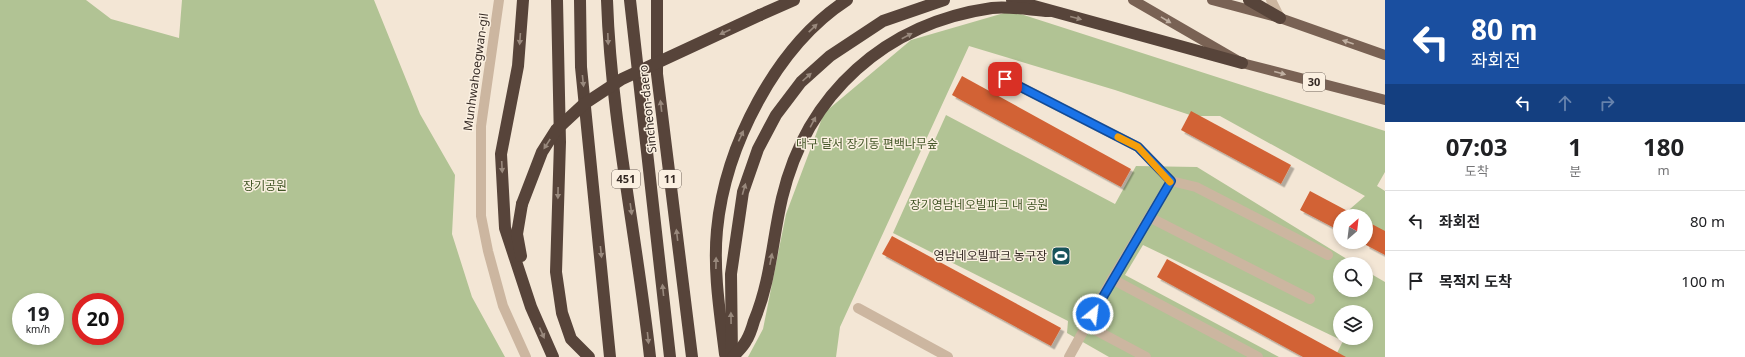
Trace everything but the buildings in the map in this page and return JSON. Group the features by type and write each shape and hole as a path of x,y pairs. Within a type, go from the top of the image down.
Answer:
{"highway":[{"path":"523,0 518,66 501,154 505,228 530,307 553,357"},
{"path":"557,0 560,142 556,272 562,313 571,339 589,357"},
{"path":"580,0 581,67 610,357"},
{"name":"451","path":"607,0 608,48 642,288 650,357"},
{"name":"451","path":"630,0 670,357"},
{"name":"Sincheon-daero","path":"657,0 656,74 692,357"},
{"path":"530,307 517,234 522,204 542,152 556,130 584,104 622,79 794,0"},
{"path":"725,357 716,276 717,230 726,181 739,141 761,95 794,46 830,11 848,0"},
{"path":"732,357 731,274 743,192 758,149 776,115 801,82 830,56 883,21 944,0"},
{"path":"1012,0 1242,63"},
{"path":"1249,0 1280,18"},
{"path":"732,357 746,341 764,297 782,198 798,150 817,114 840,84 879,51 934,21 993,8 1049,11"}],"main road":[{"name":"30","path":"1133,0 1242,63 1385,100"},
{"path":"1212,0 1280,18 1385,55"}],"street":[{"name":"Munhwahoegwan-gil","path":"499,0 481,126 481,216 488,251 503,306 526,357"},
{"path":"1272,0 1280,18"},
{"path":"1005,79 1138,147 1171,181 1196,187 1328,255"},
{"path":"1069,357 1112,279 1171,181"},
{"path":"1149,217 1310,299"},
{"path":"1112,279 1258,357"},
{"path":"858,308 948,357"},
{"path":"1086,325 1146,357"}],"green space":[{"name":"장기공원","path":"0,0 86,0 111,19 179,38 182,0 374,0 420,114 455,175 452,234 472,297 505,357 0,357"},
{"name":"대구 달서 장기동 편백나무숲","path":"1011,11 1385,131 1385,172 1377,186 1385,191 1385,240 1373,233 1373,209 1350,209 1365,196 1220,116 1193,116 1115,90 969,46 840,327 836,357 748,357 763,329 786,214 824,113 911,40"},
{"name":"장기영남네오빌파크 내 공원","path":"946,115 1115,204 1136,166 1197,167 1344,257 1333,257 1333,297 1373,297 1373,275 1385,282 1385,357 1335,357 1341,345 1373,345 1373,305 1333,305 1333,336 1143,245 1125,275 1279,357 1109,357 1067,333 1068,321 893,233"}],"slow traffic":[{"path":"1118,137 1138,147 1171,181 1170,182"}],"place":[{"name":"영남네오빌파크 농구장","path":"1061,256"}],"route":[{"path":"1005,79 1138,147 1171,181 1112,279 1093,314"}]}
